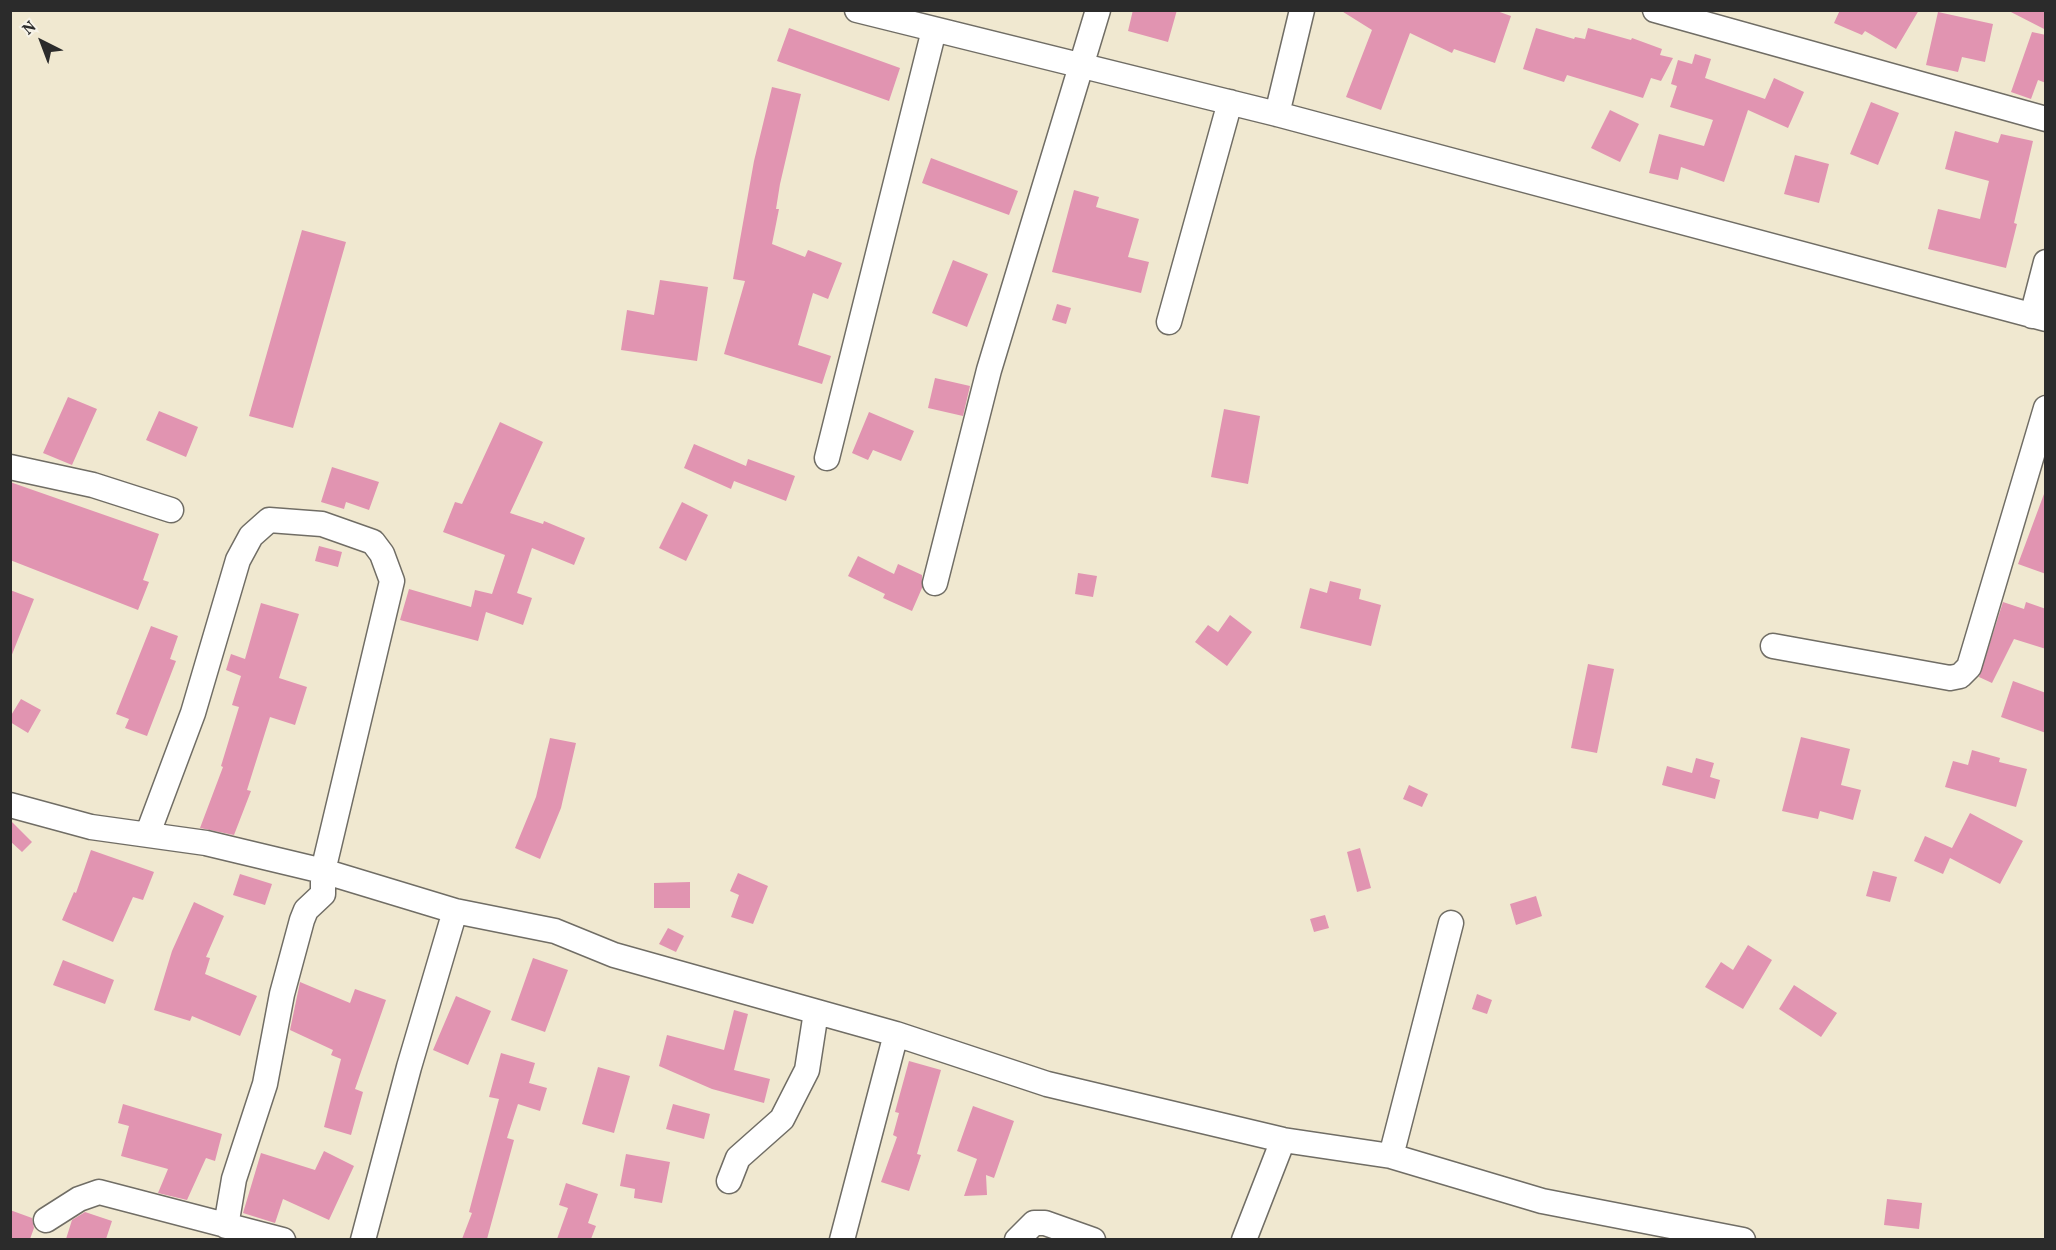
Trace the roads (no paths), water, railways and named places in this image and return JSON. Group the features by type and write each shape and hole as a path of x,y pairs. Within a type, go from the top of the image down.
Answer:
{"street":[{"path":"857,10 910,17 934,30 1230,102 2039,317 2046,262"},
{"path":"935,583 989,370 1098,10"},
{"path":"1276,114 1302,10"},
{"path":"1655,10 2046,119"},
{"path":"827,458 934,30"},
{"path":"1169,322 1230,102"},
{"path":"1773,646 1950,678 1960,676 1969,667 2046,408"},
{"path":"10,467 93,485 171,510"},
{"path":"148,833 193,713 238,560 251,536 269,520 322,524 373,542 382,554 392,581 323,871 323,894 306,910 302,920 282,994 265,1084 234,1179 226,1226"},
{"path":"10,805 91,826 206,843 323,871 455,911 555,931 614,955 896,1034 1047,1084 1283,1140 1391,1156 1542,1201 1655,1231 1743,1239"},
{"path":"363,1239 409,1067 455,911"},
{"path":"1391,1156 1451,923"},
{"path":"729,1181 738,1158 783,1119 807,1070 816,1012"},
{"path":"842,1239 896,1034"},
{"path":"1244,1239 1283,1140"},
{"path":"46,1221 87,1196 99,1192 283,1239"},
{"path":"1017,1239 1034,1222 1045,1223 1093,1239"}]}
